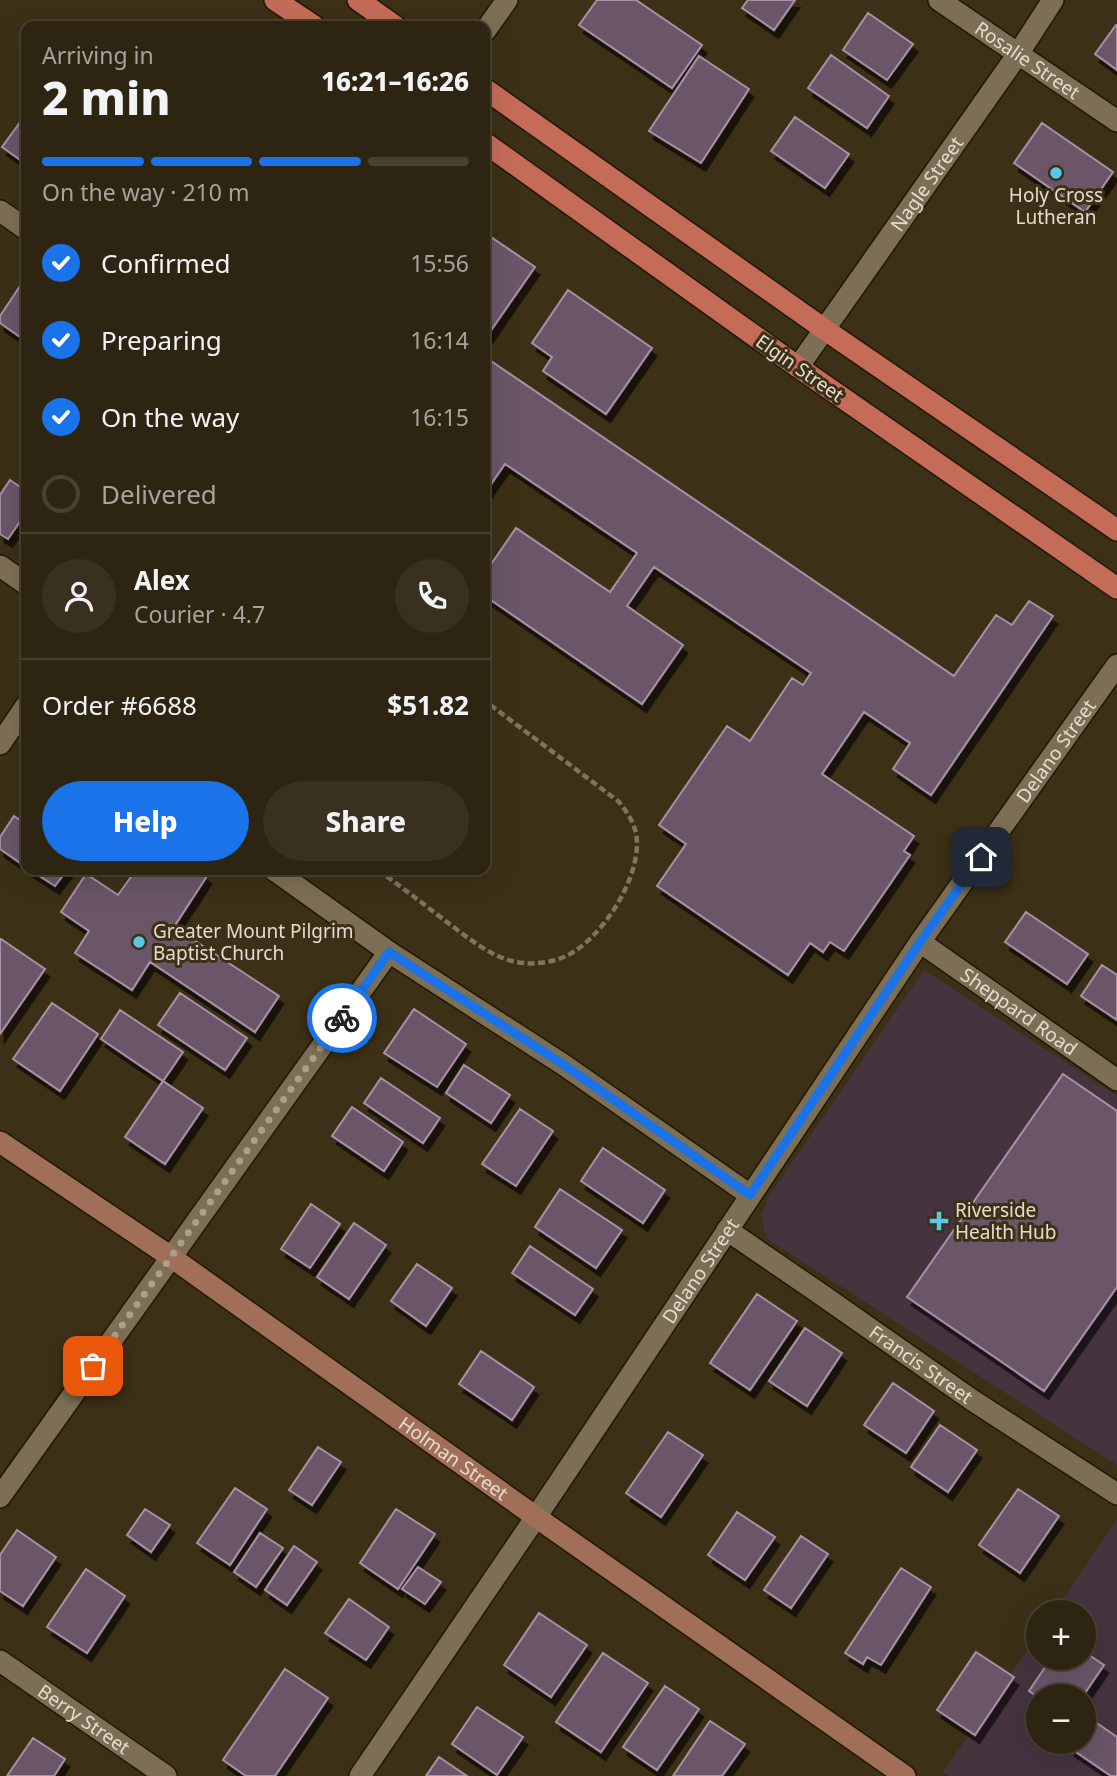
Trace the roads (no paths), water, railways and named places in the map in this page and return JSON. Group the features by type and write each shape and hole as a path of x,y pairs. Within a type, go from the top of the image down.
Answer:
{"main road":[{"path":"275,0 306,21"},
{"path":"358,0 388,21"},
{"path":"490,93 824,329 1117,530"},
{"name":"Elgin Street","path":"490,147 798,367 1117,588"}],"street":[{"path":"490,24 507,0"},
{"name":"Rosalie Street","path":"939,0 1117,121"},
{"name":"Nagle Street","path":"798,367 1053,0"},
{"path":"0,212 21,226"},
{"path":"0,566 21,581"},
{"name":"Delano Street","path":"360,1776 920,942 1117,665"},
{"path":"0,744 21,713"},
{"path":"281,875 389,952 564,1065 750,1195"},
{"name":"Sheppard Road","path":"920,942 1117,1080"},
{"path":"0,1497 389,952"},
{"name":"Holman Street","path":"0,1142 171,1257 905,1776"},
{"name":"Francis Street","path":"727,1230 972,1401 1117,1494"},
{"name":"Berry Street","path":"0,1661 166,1776"}],"place":[{"name":"Holy Cross Lutheran","path":"1056,173"},
{"name":"Greater Mount Pilgrim Baptist Church","path":"139,942"},
{"name":"Riverside Health Hub","path":"939,1221"}]}
